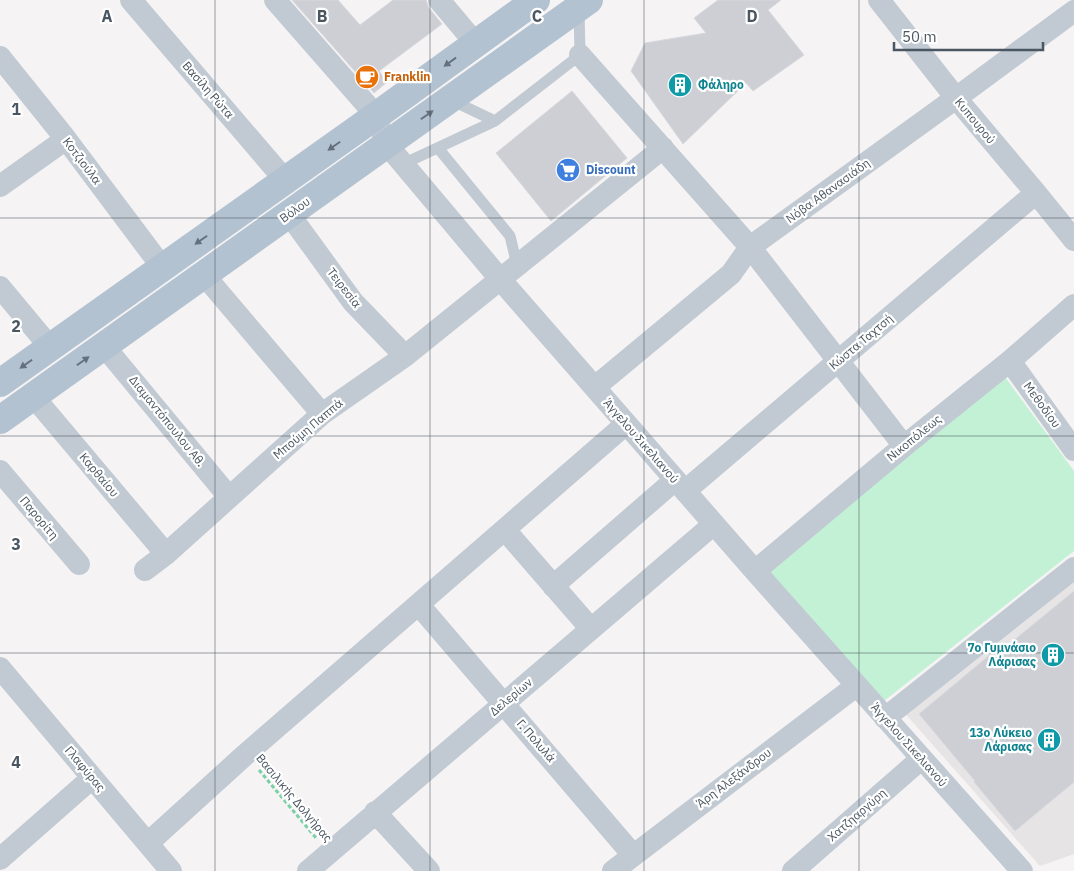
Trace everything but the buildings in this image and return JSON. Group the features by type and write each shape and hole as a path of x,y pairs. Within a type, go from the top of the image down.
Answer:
{"main road":[{"path":"0,383 536,0"},
{"name":"Βόλου","path":"0,420 289,214 396,154 449,99 584,4"}],"street":[{"name":"Βασίλη Ρώτα","path":"131,0 285,180"},
{"name":"Άγγελου Σικελιανού","path":"274,0 366,104 396,154 509,272 595,387 626,424 856,686 1022,871"},
{"path":"439,0 476,44"},
{"name":"Κυπουρού","path":"881,1 956,98 1074,240"},
{"name":"Νόβα Αθανασιάδη","path":"595,387 731,274 740,264 750,247 1074,11"},
{"path":"580,54 750,247 904,446"},
{"name":"Κοτζιούλα","path":"0,57 66,139 162,267"},
{"path":"0,186 66,139"},
{"name":"Μπούμη Παππά","path":"145,570 166,554 322,414 405,356 663,148"},
{"name":"Κώστα Ταχτσή","path":"553,586 838,362 1036,193"},
{"name":"Τειρεσία","path":"289,214 353,302 405,356"},
{"path":"204,275 322,414"},
{"path":"0,286 50,347"},
{"name":"Νικοπόλεως","path":"755,571 904,446 1010,361 1074,305"},
{"name":"Διαμαντόπουλου Αθ.","path":"104,346 229,497"},
{"name":"Μεθοδίου","path":"1010,361 1074,450"},
{"name":"Καρθαίου","path":"33,396 166,554"},
{"path":"148,843 246,754 626,424"},
{"name":"Παρορίτη","path":"0,471 79,564"},
{"name":"Δελερίων","path":"308,871 714,524"},
{"path":"505,530 591,629"},
{"path":"885,718 1074,568"},
{"name":"Γ. Πολυλά","path":"419,605 633,855"},
{"name":"Γλαφύρας","path":"0,668 171,871"},
{"name":"Άρη Αλεξάνδρου","path":"613,871 856,686"},
{"name":"Χατζηαργύρη","path":"793,871 921,759"},
{"path":"0,859 92,778"},
{"path":"375,812 429,871"}],"lane":[{"path":"396,154 438,148 495,121 580,54 584,4"},
{"path":"449,99 495,121"},
{"path":"438,148 510,236 509,272"}],"path":[{"name":"Βασιλικής Δολγήρας","path":"246,754 329,853"}],"shaded area":[{"path":"1074,573 1074,854 1040,866 901,709"}],"green space":[{"path":"1005,377 1074,471 1074,551 884,701 767,572"}],"place":[{"name":"Franklin","path":"367,77"},
{"name":"Φάληρο","path":"680,85"},
{"name":"Discount","path":"568,170"},
{"name":"7ο Γυμνάσιο Λάρισας","path":"1053,655"},
{"name":"13ο Λύκειο Λάρισας","path":"1049,740"}]}
